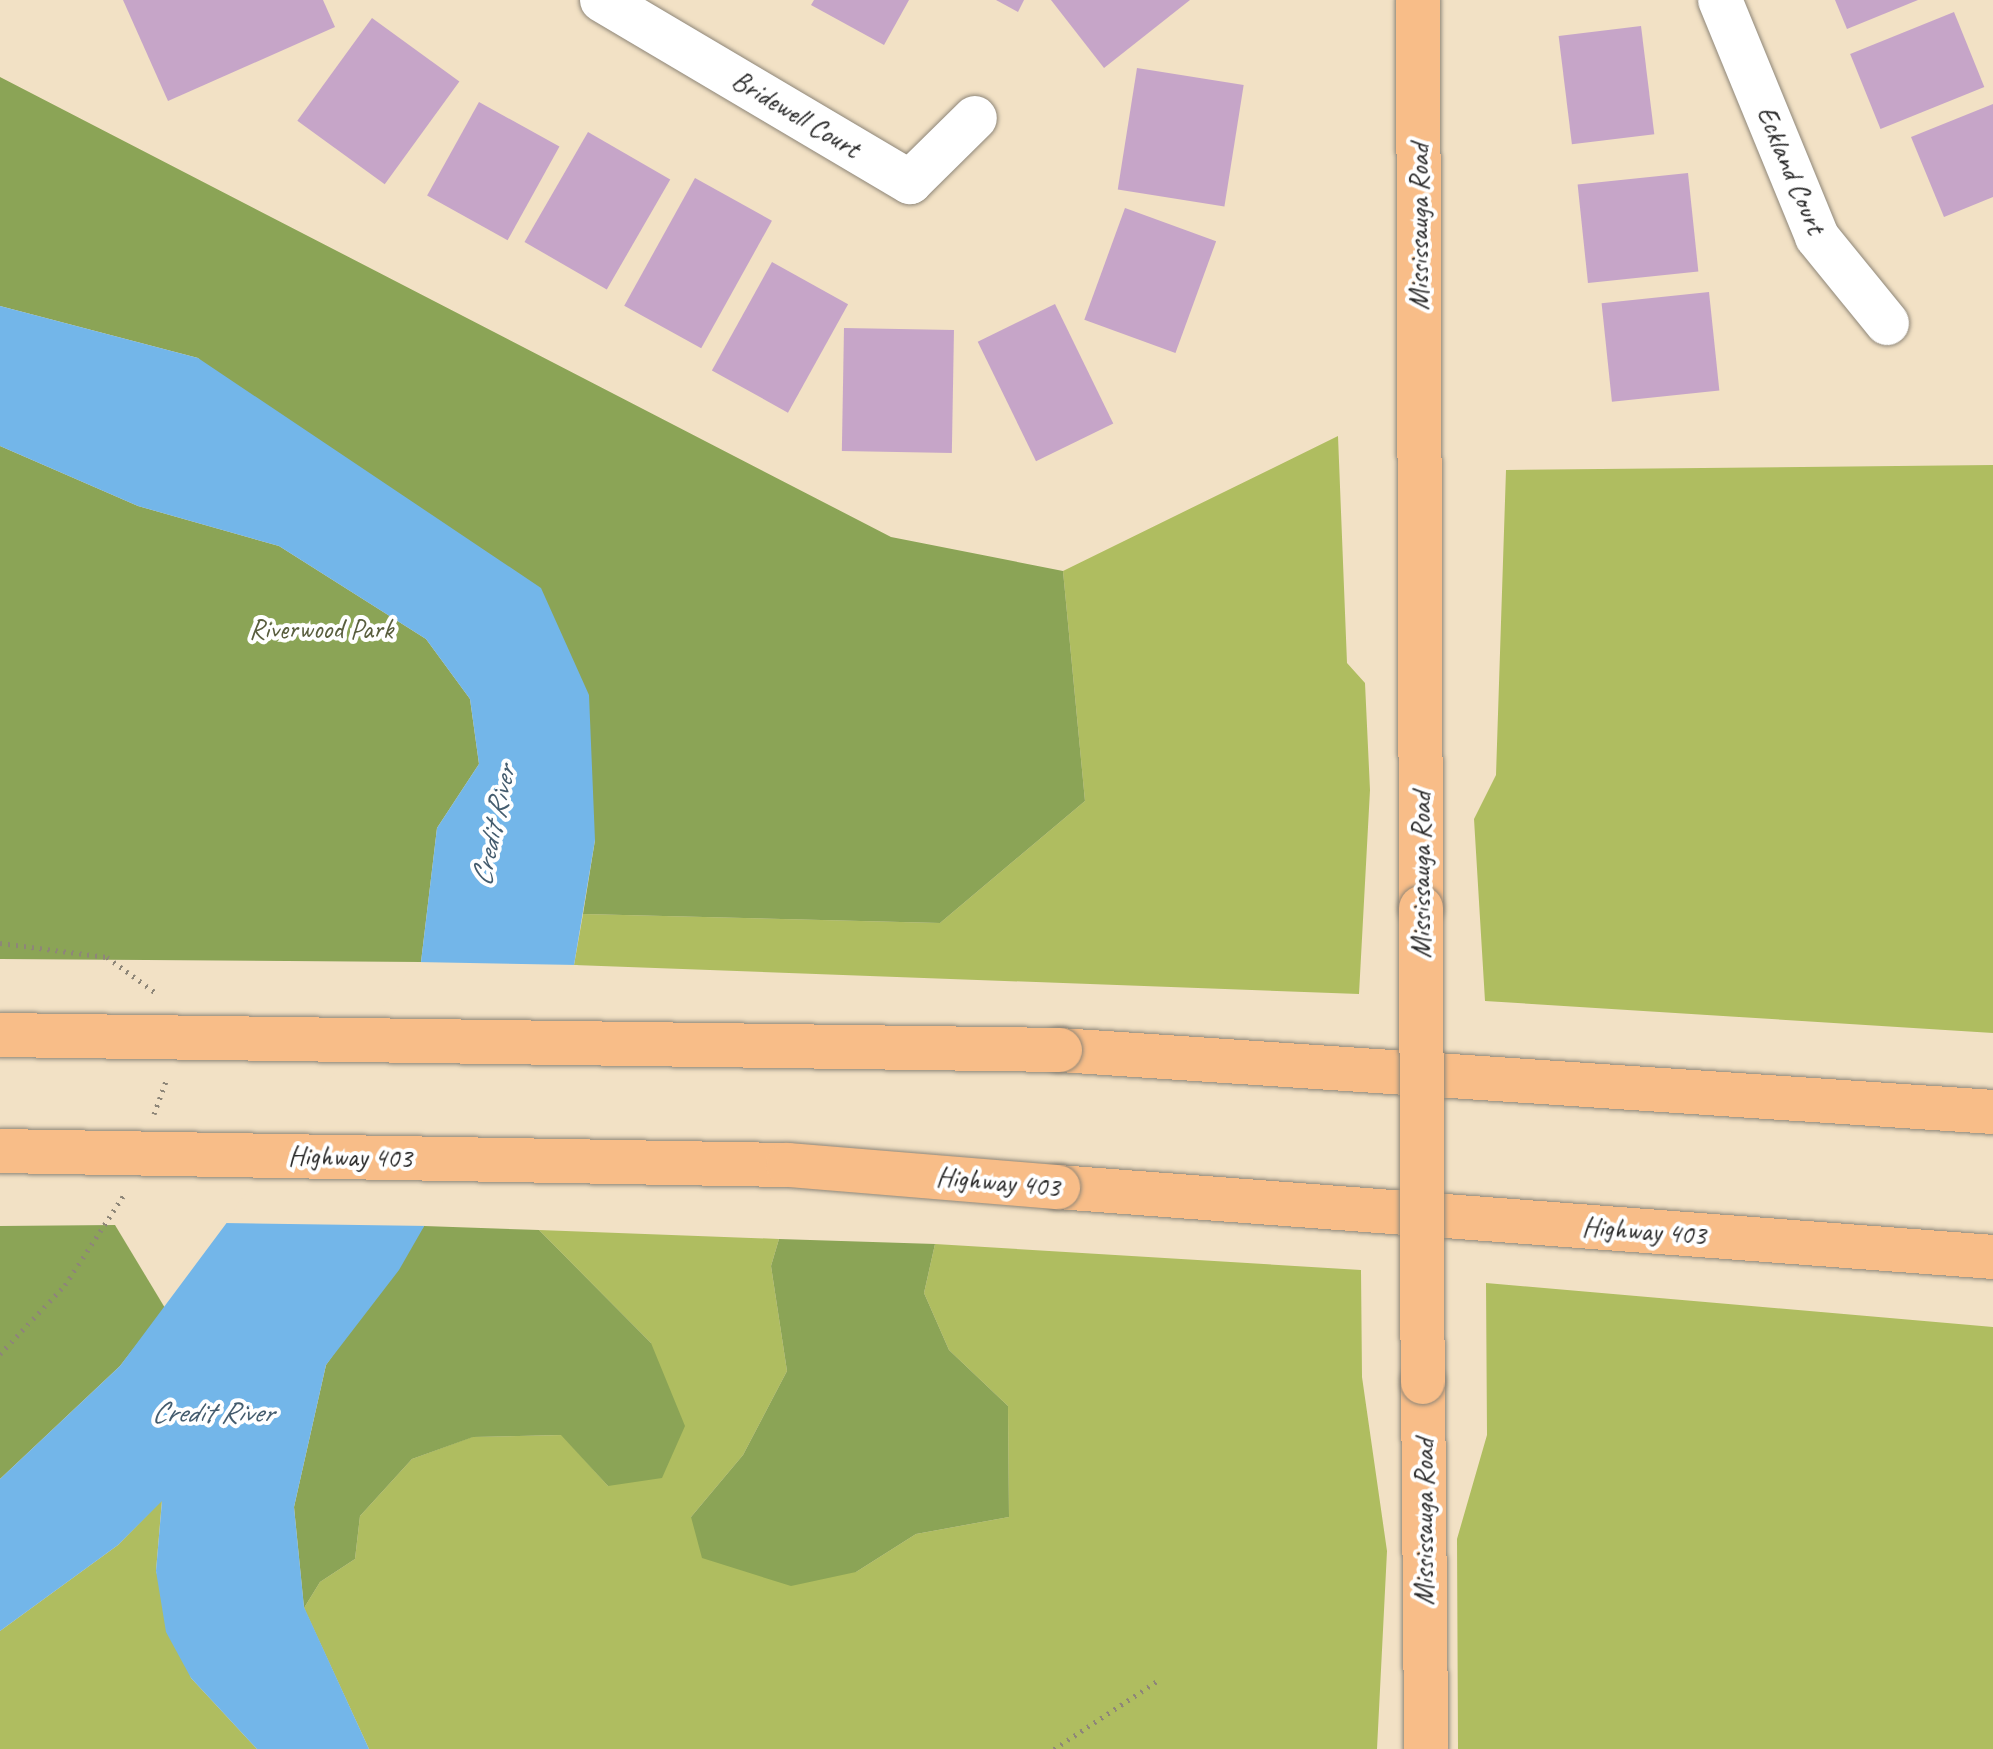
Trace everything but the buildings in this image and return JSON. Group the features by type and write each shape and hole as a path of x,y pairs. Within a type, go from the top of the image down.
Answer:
{"main road":[{"name":"Mississauga Road","path":"1418,0 1426,1749"},
{"path":"0,1035 1060,1050 1993,1112"},
{"name":"Highway 403","path":"0,1151 788,1165 1993,1257"}],"street":[{"name":"Bridewell Court","path":"602,0 910,182 975,118"},
{"name":"Eckland Court","path":"1720,0 1817,237 1887,323"}],"path":[{"path":"0,1354 65,1285"},
{"path":"1054,1749 1157,1681"}],"green space":[{"path":"0,77 891,537 1063,571 1085,801 940,923 583,914 595,840 198,358 0,306"},
{"path":"1338,436 1347,663 1365,683 1370,790 1359,994 574,965 583,914 940,923 1085,801 1063,571"},
{"name":"Riverwood Park","path":"0,446 138,506 279,546 426,639 470,699 479,764 437,828 421,962 0,959"},
{"path":"1993,465 1993,1033 1485,1001 1474,819 1496,775 1506,470"},
{"path":"115,1225 165,1308 120,1366 0,1479 0,1226"},
{"path":"424,1226 539,1230 651,1343 685,1426 662,1478 608,1486 561,1435 473,1437 412,1459 360,1516 355,1559 320,1582 304,1608 294,1507 326,1365"},
{"path":"539,1230 779,1239 771,1266 787,1371 743,1455 691,1517 856,1572 916,1534 1009,1517 1008,1406 949,1350 924,1293 935,1244 1361,1270 1362,1377 1387,1551 1377,1749 369,1749 304,1608 320,1582 355,1559 360,1516 412,1459 472,1437 562,1435 608,1486 651,1343"},
{"path":"779,1239 935,1244 924,1293 949,1350 1008,1406 1009,1517 916,1534 856,1572 791,1586 702,1558 691,1517 743,1455 787,1371 771,1266"},
{"path":"1486,1283 1993,1327 1993,1749 1458,1749 1457,1539 1487,1435"},
{"path":"162,1500 156,1571 191,1678 257,1749 0,1749 0,1631 118,1545"}],"water":[{"name":"Credit River","path":"0,306 198,358 541,588 589,695 595,840 574,965 399,1270 326,1365 294,1507 304,1607 369,1749 257,1749 191,1678 166,1632 156,1571 162,1501 118,1545 0,1631 0,1479 120,1366 421,962 437,828 479,764 470,699 426,639 279,546 138,506 0,446"}],"pier":[{"path":"416,962 578,965 429,1226 224,1223"}]}
